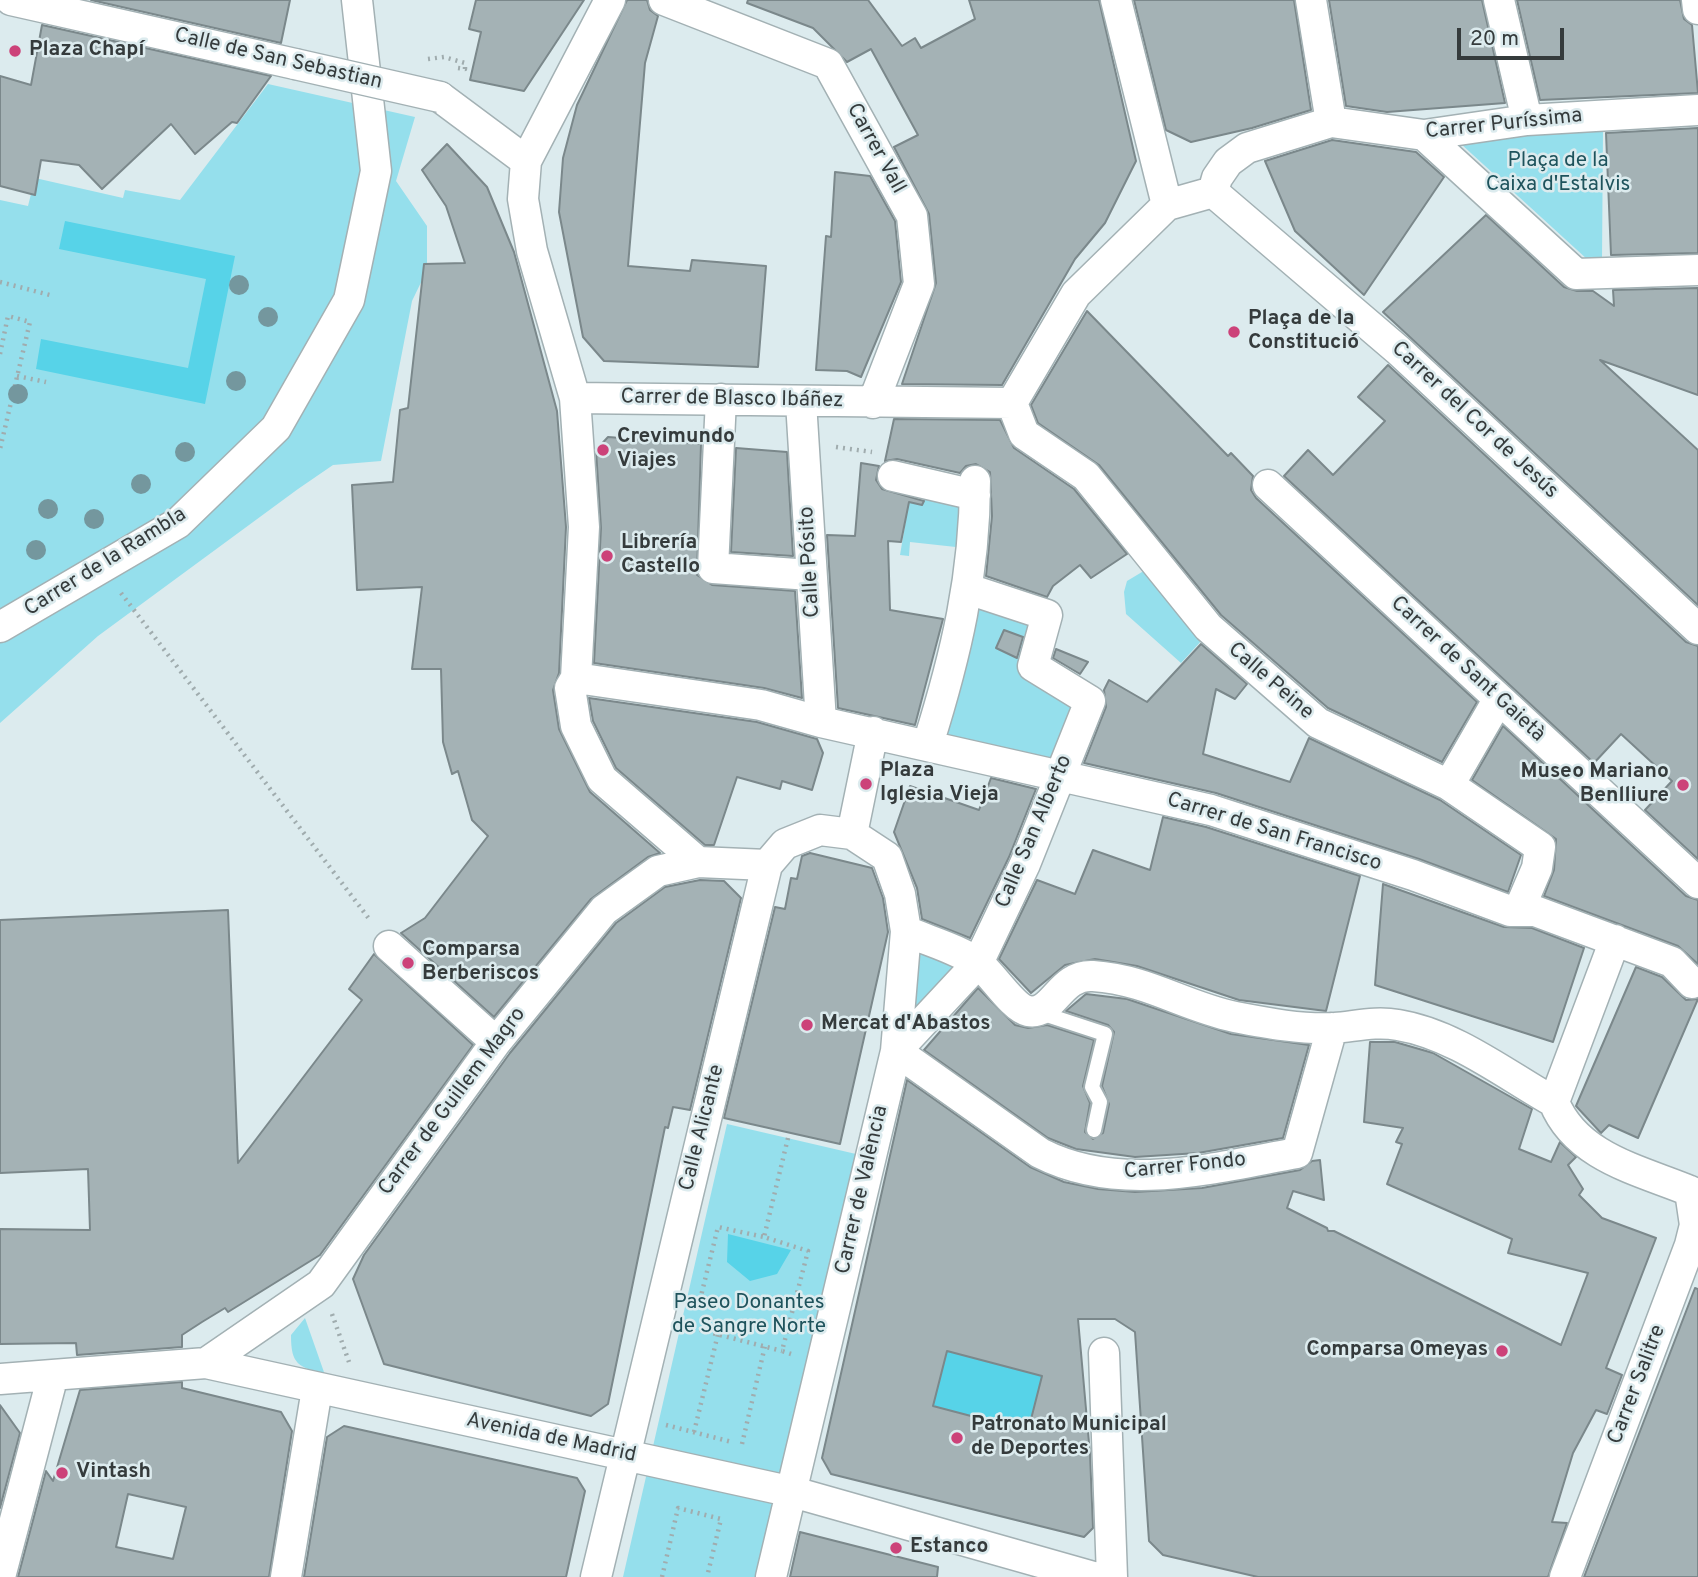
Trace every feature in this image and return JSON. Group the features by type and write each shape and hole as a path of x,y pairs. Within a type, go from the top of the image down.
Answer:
{"street":[{"name":"Calle de San Sebastian","path":"11,0 440,97 526,161"},
{"name":"Carrer de la Rambla","path":"0,627 178,523 276,428 349,300 376,171 357,0"},
{"path":"610,0 526,161 523,199 532,251 575,398 584,527 576,678 570,688 576,726 602,779 698,862"},
{"name":"Carrer Vall","path":"664,0 828,64 912,216 919,284 873,403"},
{"path":"1116,0 1167,205"},
{"path":"1311,0 1331,122"},
{"path":"1499,0 1527,120"},
{"path":"1697,0 1698,9"},
{"name":"Carrer Puríssima","path":"1213,192 1217,177 1228,162 1247,148 1331,122 1424,135 1527,120 1698,110"},
{"path":"1424,135 1576,274 1698,270"},
{"path":"1012,403 1071,299 1167,205 1213,192"},
{"name":"Carrer del Cor de Jesús","path":"1213,192 1398,349 1698,629"},
{"name":"Carrer de Blasco Ibáñez","path":"575,398 1012,403"},
{"path":"721,399 713,568 810,575"},
{"name":"Calle Pósito","path":"801,402 821,722"},
{"name":"Calle Peine","path":"1012,403 1024,434 1086,476 1208,627 1318,723 1449,785 1540,847 1537,868 1519,910"},
{"path":"893,476 975,488 968,589 955,660 928,744"},
{"name":"Carrer de Sant Gaietà","path":"1268,485 1698,883"},
{"name":"Calle San Alberto","path":"968,589 1047,615 1033,666 1090,701 1024,864 978,963"},
{"name":"Carrer de San Francisco","path":"576,678 761,705 821,722 1211,810 1413,875 1510,911 1535,911 1672,962 1692,982"},
{"path":"1449,785 1498,700"},
{"path":"767,865 785,844 820,830 852,834 873,732"},
{"name":"Carrer de València","path":"771,1577 896,1051 906,931 900,894 887,857 852,834"},
{"name":"Carrer de Guillem Magro","path":"206,1363 321,1284 496,1042 604,909 658,871 698,862 767,865"},
{"name":"Calle Alicante","path":"596,1577 623,1454 767,865"},
{"path":"906,931 978,963 1023,1010 1037,1012 1046,1008 1062,986 1089,975 1148,985 1223,1014 1332,1028 1373,1023 1418,1029 1452,1044 1554,1102 1566,1127 1594,1151 1694,1186"},
{"path":"1554,1102 1615,940"},
{"path":"389,946 496,1042"},
{"name":"Carrer de València","path":"896,1051 978,963"},
{"name":"Carrer Fondo","path":"896,1051 1040,1153 1057,1162 1122,1176 1170,1173 1297,1153 1332,1028"},
{"name":"Carrer Salitre","path":"1565,1577 1690,1245 1695,1225 1694,1186"},
{"path":"1104,1353 1112,1577"},
{"name":"Avenida de Madrid","path":"0,1379 206,1363 317,1390 793,1492 1093,1577"},
{"path":"0,1577 53,1376"},
{"path":"286,1577 317,1390"}],"lane":[{"path":"1037,1012 1105,1034 1093,1087 1100,1102 1094,1130"}],"path":[{"path":"0,282 50,295"},
{"path":"0,354 8,316 30,322 0,449"},
{"path":"17,376 46,382"},
{"path":"102,568 389,946"},
{"path":"764,1237 788,1138"},
{"path":"718,1227 764,1237 808,1251 782,1351"},
{"path":"321,1284 362,1399"},
{"path":"693,1328 794,1354"},
{"path":"694,1432 718,1334"},
{"path":"742,1444 765,1346"},
{"path":"658,1423 752,1447"},
{"path":"662,1577 678,1508 721,1519 707,1577"}],"green space":[{"path":"268,84 415,117 396,181 427,226 427,270 412,301 381,461 333,465 298,489 98,636 0,723 0,200 28,206 35,178 123,198 125,190 180,200"},
{"name":"Plaça de la Caixa d'Estalvis","path":"1603,129 1602,259 1588,260 1449,133"},
{"path":"929,491 970,499 965,548 910,542 909,556 900,555 909,502 922,504"},
{"path":"1147,569 1203,639 1181,663 1126,614 1124,592 1127,581"},
{"path":"973,598 1037,621 1024,671 1076,702 1049,767 937,742"},
{"path":"918,950 956,969 913,1014"},
{"name":"Paseo Donantes de Sangre Norte","path":"727,1124 856,1154 755,1577 623,1577"},
{"path":"305,1318 325,1375 302,1366 293,1353 291,1335"}],"shaded area":[{"path":"65,221 235,256 205,404 36,369 41,339 188,368 206,279 59,249"},
{"path":"728,1234 791,1250 777,1274 750,1281 727,1262"},
{"path":"947,1351 1042,1376 1028,1431 933,1406"}],"building":[{"path":"91,0 290,0 281,43"},
{"path":"476,0 584,0 524,91 470,80 481,32 469,29"},
{"path":"627,0 647,0 650,10 658,16 645,63 628,266 690,271 692,260 766,266 758,367 604,361 583,337 559,212 563,158 577,105"},
{"path":"748,0 868,0 902,46 915,38 921,48 975,19 969,0 1099,0 1136,161 1105,223 1075,259 1002,385 902,384 936,283 929,214 894,147 918,135 871,49 847,62 813,28 747,3"},
{"path":"1134,0 1294,0 1311,110 1252,128 1191,142 1166,130"},
{"path":"1329,0 1482,0 1505,103 1387,112 1346,106"},
{"path":"1517,0 1680,0 1684,19 1692,25 1698,93 1540,100"},
{"path":"42,25 271,76 237,123 232,122 195,154 171,124 102,189 79,165 41,160 35,195 0,186 0,76 31,85"},
{"path":"1698,128 1698,253 1611,255 1606,133"},
{"path":"1332,140 1416,152 1444,177 1364,295 1295,231 1265,161"},
{"path":"447,144 487,187 514,252 557,411 566,527 559,673 553,690 559,729 590,792 660,853 648,857 591,899 494,1017 401,933 425,918 488,836 472,820 458,771 452,774 443,742 441,669 412,669 422,587 357,590 352,485 393,482 400,410 408,408 424,264 465,263 446,206 422,170"},
{"path":"835,172 870,176 895,221 901,282 861,377 847,371 816,370 826,236 831,237"},
{"path":"1486,215 1564,287 1577,291 1593,291 1614,306 1613,290 1698,288 1698,395 1600,360 1698,450 1698,605 1383,312"},
{"path":"1087,311 1228,456 1231,453 1253,476 1251,490 1256,498 1477,702 1442,762 1328,708 1221,615 1099,465 1038,423 1031,405"},
{"path":"1388,365 1686,642 1698,646 1698,859 1645,810 1672,781 1621,734 1594,763 1284,476 1308,450 1333,475 1385,421 1358,397"},
{"path":"894,419 1000,420 1014,448 1074,489 1127,554 1091,578 1080,565 1053,586 1047,597 986,576 992,516 990,472 976,464 966,466 960,473 897,459 885,461"},
{"path":"608,437 701,444 697,575 712,585 795,591 802,698 764,688 594,663 601,528 596,450"},
{"path":"736,448 787,452 793,556 731,552"},
{"path":"861,463 879,466 876,480 882,489 924,501 922,505 909,502 901,542 888,541 890,610 943,619 915,725 838,708 827,535 855,536"},
{"path":"1004,630 1023,637 1017,658 996,648"},
{"path":"1201,644 1247,684 1235,699 1216,689 1203,754 1290,782 1309,738 1440,800 1521,855 1508,892 1419,859 1216,793 1084,763 1106,707 1104,690 1109,680 1147,702"},
{"path":"1056,649 1088,662 1080,674 1053,658"},
{"path":"589,698 757,722 817,739 823,753 812,790 782,781 780,789 737,777 714,845 705,845 616,768 593,721"},
{"path":"1503,726 1686,896 1698,900 1698,964 1678,946 1544,896 1554,870 1556,839 1472,780"},
{"path":"991,778 1036,789 1009,857 970,938 922,919 917,888 894,832 910,786 979,810"},
{"path":"1163,817 1206,827 1360,876 1326,1011 1239,1000 1137,966 1095,959 1065,965 1031,993 999,959 1037,880 1075,894 1093,850 1150,870"},
{"name":"Mercat d'Abastos","path":"810,853 872,868 883,898 888,932 840,1144 724,1118 775,907 785,909 791,878 797,879 802,856"},
{"path":"700,880 724,881 741,898 690,1110 673,1107 668,1128 665,1127 608,1404 591,1416 384,1364 353,1279 364,1255 510,1053 616,923 665,887"},
{"path":"1383,884 1504,927 1532,928 1584,948 1553,1042 1375,985"},
{"path":"228,910 238,1163 362,1000 349,989 374,954 473,1045 320,1255 228,1312 225,1308 182,1335 182,1347 77,1355 76,1343 0,1344 0,1229 90,1230 88,1169 0,1173 0,920"},
{"path":"1636,967 1662,977 1686,1000 1698,999 1638,1138 1609,1125 1601,1133 1576,1106"},
{"path":"978,988 1015,1025 1028,1028 1047,1025 1094,1040 1083,1086 1090,1103 1085,1132 1093,1139 1103,1133 1109,1104 1102,1086 1114,1032 1108,1025 1066,1011 1086,994 1127,999 1231,1034 1309,1045 1283,1138 1198,1153 1135,1157 1076,1149 1048,1138 924,1050"},
{"path":"1370,1042 1395,1042 1433,1053 1532,1109 1519,1149 1551,1162 1560,1142 1576,1157 1568,1165 1583,1189 1579,1195 1602,1218 1656,1238 1606,1368 1622,1375 1607,1414 1596,1410 1573,1453 1552,1522 1567,1523 1548,1577 1258,1577 1163,1555 1149,1541 1135,1332 1115,1319 1078,1319 1090,1454 1093,1528 1084,1537 831,1474 822,1458 907,1080 1030,1167 1064,1182 1098,1189 1135,1192 1202,1188 1300,1170 1312,1161 1320,1160 1324,1200 1293,1191 1287,1208 1327,1228 1328,1231 1334,1231 1561,1345 1588,1273 1508,1253 1512,1239 1387,1184 1402,1144 1396,1142 1403,1128 1364,1122","holes":["947,1351 1042,1376 1028,1431 933,1406"]},
{"path":"1695,1288 1698,1289 1698,1577 1584,1577"},
{"path":"182,1382 182,1388 281,1412 292,1431 269,1577 18,1577 46,1471 53,1481 80,1390","holes":["128,1494 186,1507 173,1559 116,1547"]},
{"path":"0,1405 20,1433 0,1508"},
{"path":"344,1426 577,1478 585,1491 566,1577 304,1577 327,1437"},
{"path":"800,1532 938,1567 937,1577 790,1577"}],"place":[{"name":"Plaza Chapí","path":"15,51"},
{"name":"Plaça de la Constitució","path":"1234,332"},
{"name":"Crevimundo Viajes","path":"603,450"},
{"name":"Librería Castello","path":"607,556"},
{"name":"Plaza Iglesia Vieja","path":"866,784"},
{"name":"Museo Mariano Benlliure","path":"1683,785"},
{"name":"Comparsa Berberiscos","path":"408,963"},
{"name":"Mercat d'Abastos","path":"807,1025"},
{"name":"Comparsa Omeyas","path":"1502,1351"},
{"name":"Patronato Municipal de Deportes","path":"957,1438"},
{"name":"Vintash","path":"62,1473"},
{"name":"Estanco","path":"896,1548"}]}
